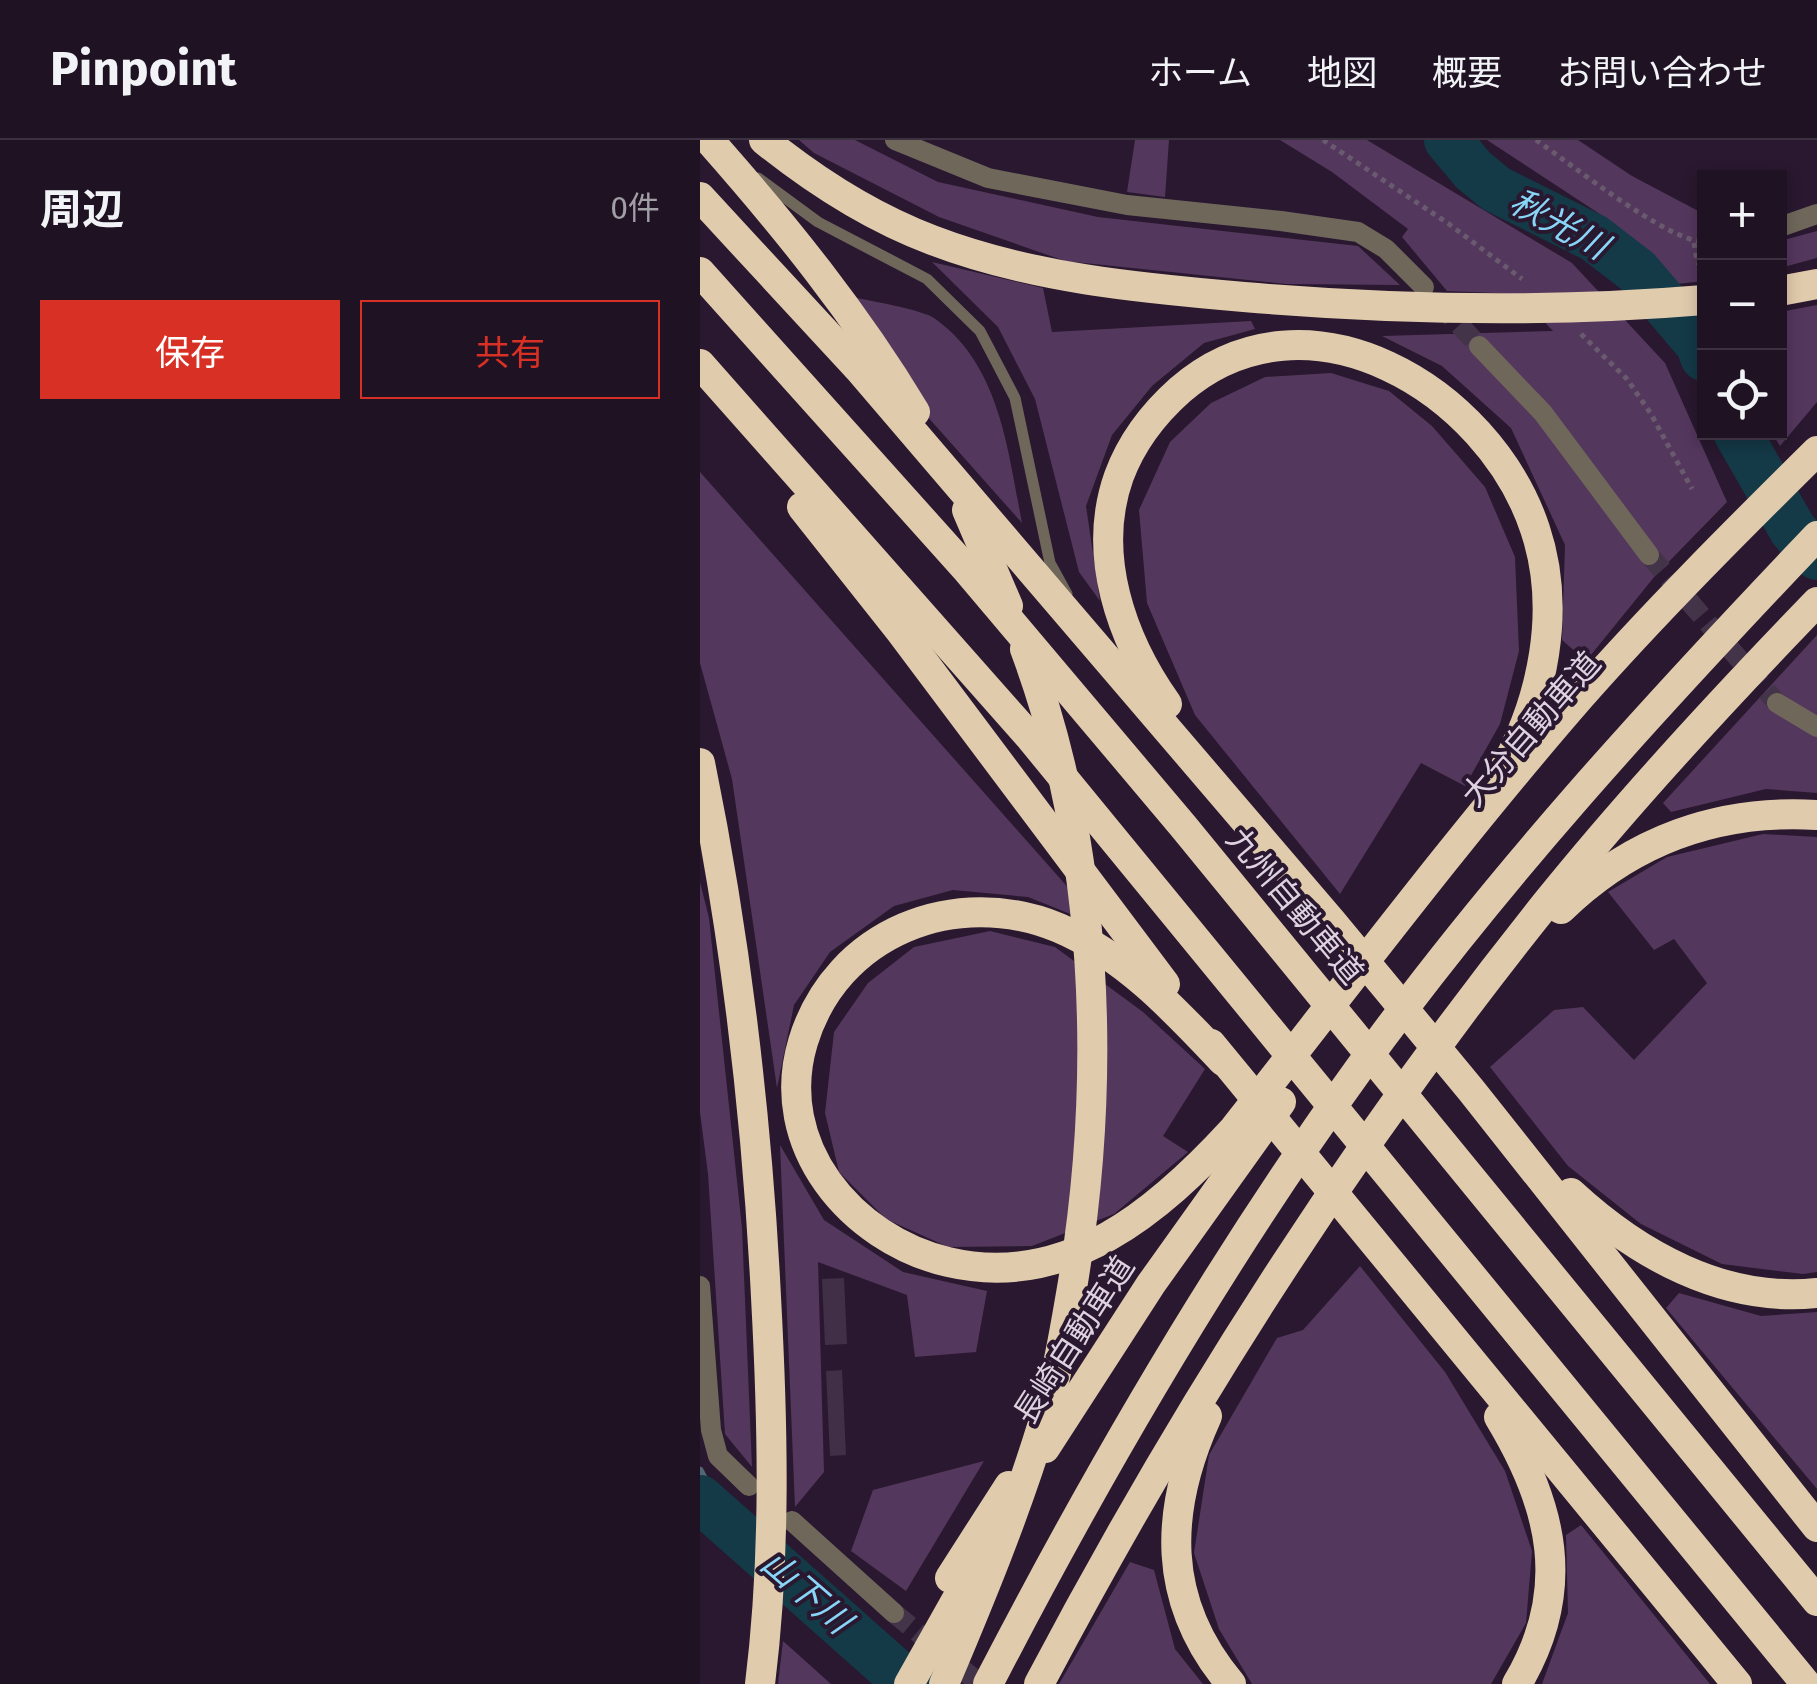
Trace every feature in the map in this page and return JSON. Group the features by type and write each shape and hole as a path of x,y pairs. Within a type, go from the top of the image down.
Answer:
{"highway":[{"path":"708,140 822,274 882,358 934,443 984,544 1027,654 1066,791 1084,909 1093,1020 1092,1122 1084,1218 1066,1326 1044,1420 944,1684"},
{"path":"764,140 839,194 884,218 931,240 1030,269 1146,288 1442,310 1526,311 1697,300"},
{"path":"700,197 859,370 1332,922 1471,1090 1817,1527"},
{"name":"九州自動車道","path":"700,272 968,571 1438,1134 1817,1601"},
{"path":"1332,922 1154,685 1130,640 1116,602 1109,562 1113,492 1140,432 1193,379 1256,350 1289,346 1320,347 1385,364 1449,403 1501,459 1536,530 1544,567 1546,640 1527,720 1470,829 1402,937"},
{"path":"700,364 932,622 1260,1014 1806,1684"},
{"path":"700,387 862,580 1223,1060 1737,1684"},
{"path":"1223,1060 1153,990 1095,947 1060,928 1028,918 965,912 933,916 903,926 876,941 833,982 802,1044 799,1109 806,1142 820,1173 840,1200 893,1244 924,1256 998,1268 1066,1256 1100,1244 1164,1200 1234,1129 1470,829 1582,696 1724,555 1817,451"},
{"name":"大分自動車道","path":"915,1662 1082,1370 1402,937 1724,555 1817,472"},
{"path":"988,1684 1150,1389 1224,1270 1349,1084 1497,891 1635,728 1817,536"},
{"path":"1040,1684 1132,1510 1248,1320 1372,1134 1486,979 1615,822 1817,602"},
{"path":"700,763 735,961 753,1112 768,1330 781,1522 762,1672"},
{"path":"1248,1320 1519,954 1544,925 1604,871 1639,850 1709,823 1746,816 1817,815"},
{"path":"1231,1684 1200,1640 1186,1608 1175,1544 1184,1476 1206,1418 1234,1366 1486,979"},
{"path":"1471,1090 1590,1210 1656,1257 1730,1286 1769,1293 1817,1292"},
{"path":"1362,1229 1472,1376 1517,1446 1533,1481 1550,1546 1550,1606 1542,1634 1517,1684"},
{"path":"887,1684 915,1662"}],"street":[{"path":"895,140 988,178 1127,205 1358,232 1386,249 1424,287"},
{"path":"1787,225 1817,214"},
{"path":"1479,346 1543,413 1650,555"},
{"path":"1777,703 1817,727"},
{"path":"700,1286 706,1428 718,1456 749,1486"},
{"path":"781,1522 894,1613"}],"lane":[{"path":"708,140 818,222 927,278 980,331 1015,398 1050,562 1093,640"}],"path":[{"path":"1536,140 1659,224 1694,242 1697,261"}],"shaded area":[{"path":"799,140 855,140 938,182 1098,217 1358,246 1400,285 1286,284 1065,261 939,217 814,153"},
{"path":"1135,140 1169,140 1165,197 1127,192"},
{"path":"1280,140 1367,140 1572,263 1665,363 1727,502 1655,576 1586,661 1562,640 1565,545 1511,428 1442,366 1382,336 1553,331 1518,294 1447,291 1402,237 1408,229 1332,172"},
{"path":"1487,140 1578,140 1632,176 1697,210 1697,282 1677,284 1615,224"},
{"path":"1817,231 1817,258 1787,266 1787,239"},
{"path":"932,262 1043,288 1052,332 1251,321 1255,329 1204,343 1152,386 1112,435 1086,506 1100,601 1079,572 1035,399 998,327"},
{"path":"815,290 926,314 956,337 974,359 998,411 1022,523"},
{"path":"1817,305 1817,402 1787,438 1787,350 1787,311"},
{"path":"1331,373 1389,391 1432,426 1485,487 1515,557 1519,651 1500,724 1465,786 1421,763 1340,894 1195,715 1147,603 1139,510 1170,442 1211,403 1265,377"},
{"path":"700,472 1103,927 1028,897 953,890 894,906 830,952 794,1005 777,1088 732,779 700,663"},
{"path":"1817,635 1817,793 1766,789 1671,812 1663,803"},
{"path":"1763,834 1817,837 1817,1272 1803,1274 1722,1264 1641,1224 1568,1166 1490,1067 1554,1010 1583,1007 1634,1060 1707,983 1674,939 1654,950 1608,892 1667,857"},
{"path":"700,882 709,918 742,1228 752,1467 725,1434 708,1174 700,1112"},
{"path":"990,931 1055,947 1143,1012 1205,1069 1163,1136 1188,1152 1114,1214 1032,1246 948,1247 886,1219 839,1172 825,1113 834,1032 868,983 914,947"},
{"path":"780,1145 824,1220 903,1272 987,1291 976,1352 915,1357 907,1295 818,1262 824,1472 795,1507"},
{"path":"1360,1266 1445,1372 1505,1471 1532,1551 1526,1623 1491,1684 1252,1684 1219,1629 1194,1553 1209,1455 1277,1338 1303,1330"},
{"path":"1679,1293 1761,1316 1817,1312 1817,1489 1666,1308"},
{"path":"984,1461 906,1591 851,1551 873,1490"},
{"path":"1581,1525 1710,1684 1542,1684 1568,1613 1566,1535"},
{"path":"1130,1562 1154,1570 1175,1649 1203,1684 1059,1684"},
{"path":"783,1641 831,1684 778,1684"}],"building":[{"path":"844,1278 847,1344 825,1345 822,1279"},
{"path":"842,1370 846,1455 830,1456 826,1371"}],"waterway":[{"name":"秋光川","path":"1448,140 1473,170 1496,189 1594,238 1637,271 1702,350"},
{"name":"秋光川","path":"1742,440 1793,530 1817,556"},
{"path":"700,1471 722,1515"},
{"name":"山下川","path":"700,1499 913,1684"}],"tunnel":[{"path":"1439,303 1479,346"},
{"path":"1649,555 1777,703"},
{"path":"894,1613 980,1684"}]}
